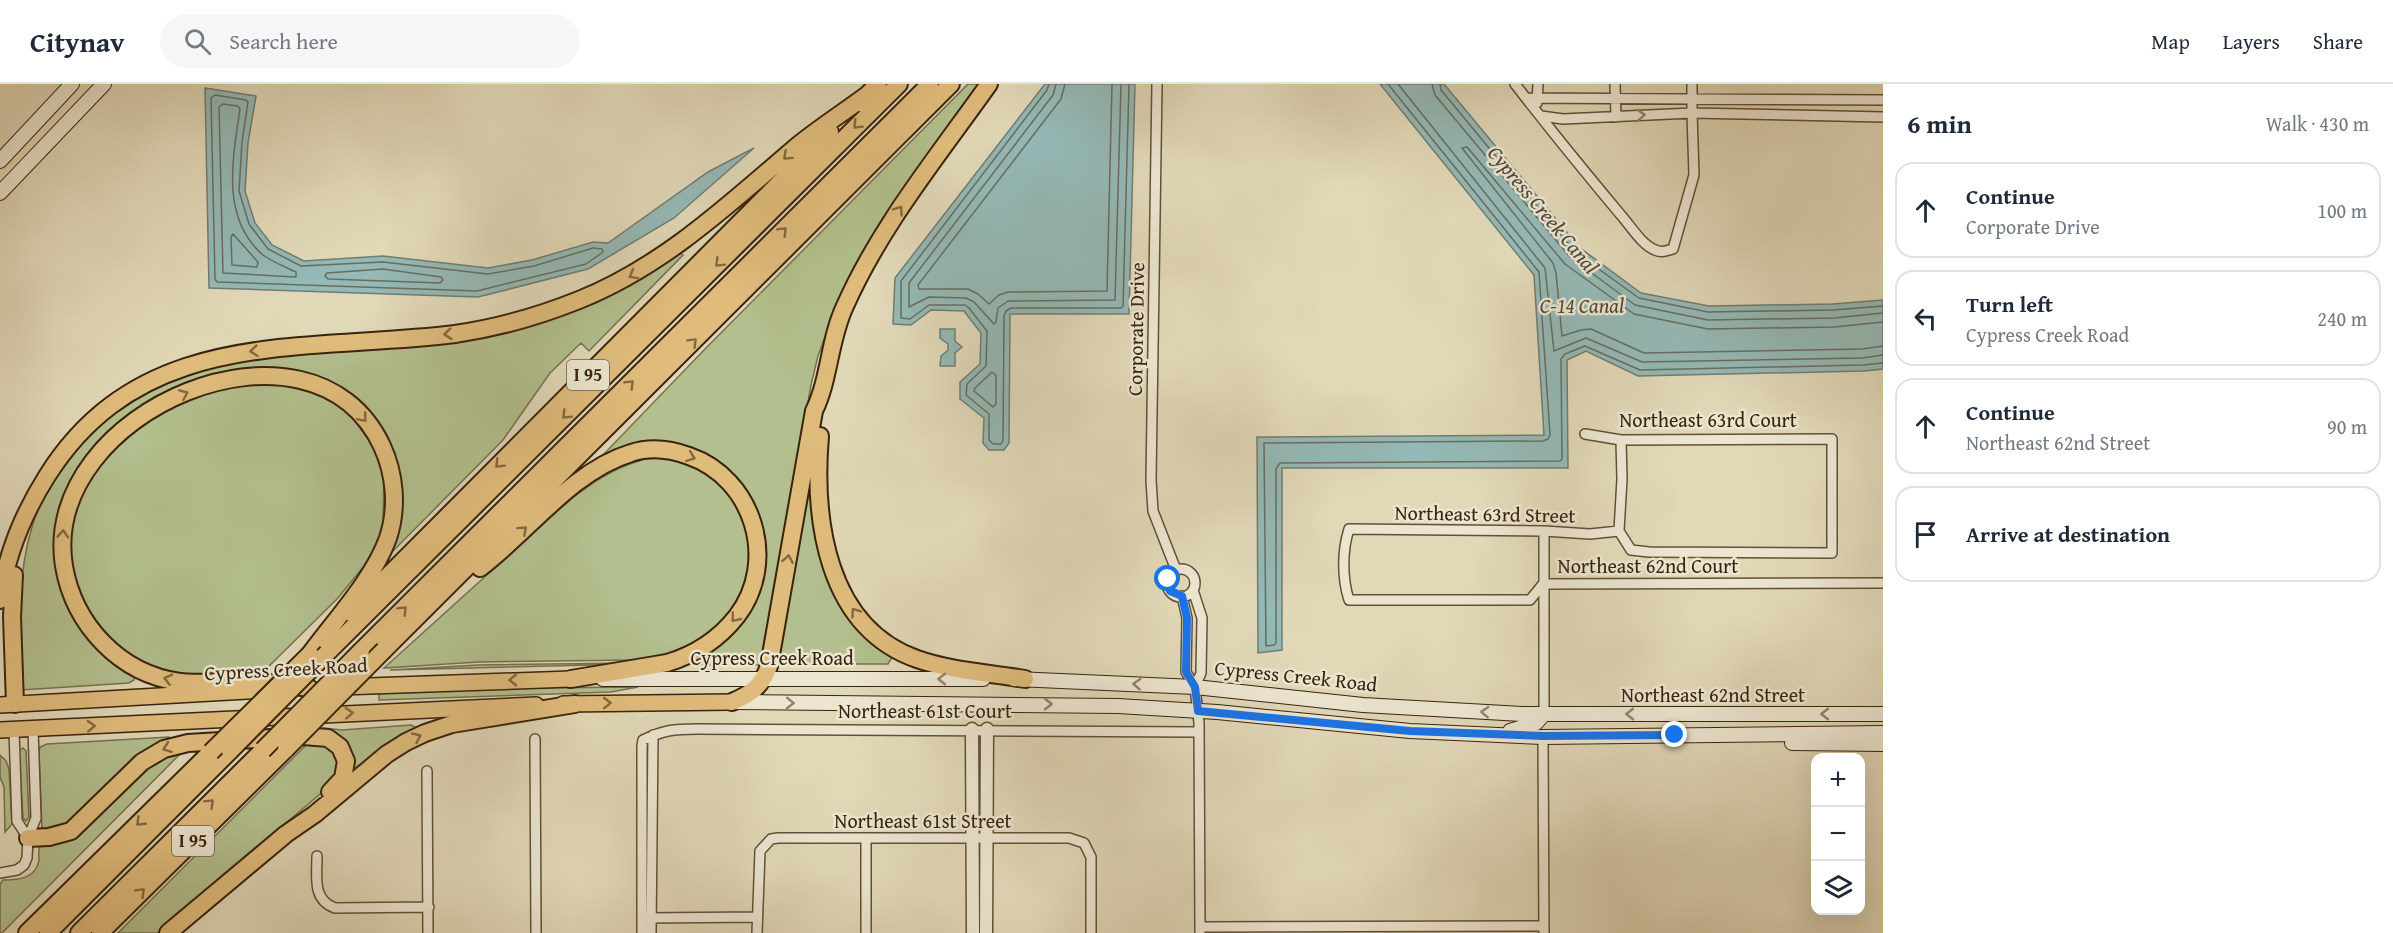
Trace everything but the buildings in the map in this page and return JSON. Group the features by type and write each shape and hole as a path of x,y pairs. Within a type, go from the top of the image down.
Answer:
{"highway":[{"path":"48,933 899,84"},
{"path":"79,933 930,84"},
{"name":"I 95","path":"100,933 951,84"},
{"path":"732,702 755,690 764,679 771,657 814,411 821,397 838,324 859,274 890,222 989,84"},
{"path":"0,600 7,558 41,485 71,443 110,407 154,378 202,360 240,352 475,330 528,318 578,301 623,280 668,253 703,227 799,144 872,90"},
{"name":"I 95","path":"27,933 212,752 872,90"},
{"path":"309,688 244,681 190,683 164,679 128,664 95,635 81,614 71,592 63,560 63,539 65,518 72,494 86,468 108,443 140,417 188,391 216,383 253,377 286,376 311,382 333,392 360,413 379,439 388,461 394,497 391,529 374,568 310,654"},
{"path":"821,397 823,412 817,475 821,525 832,570 854,611 879,638 915,659 1025,679"},
{"path":"429,606 492,559 565,493 613,460 641,451 663,450 697,458 718,471 741,497 752,518 757,539 758,558 754,581 737,617 707,645 680,659 571,679"},
{"path":"16,704 12,601 20,532"},
{"path":"286,834 315,814 387,754 415,737 464,722 575,704"},
{"path":"28,838 49,837 70,831 142,762 172,746 188,742 322,736 332,740 340,747 345,756 346,766 342,778 286,834 168,933"}],"main road":[{"path":"0,161 72,84"},
{"path":"0,193 104,84"},
{"name":"Cypress Creek Road","path":"16,704 309,688 571,679 1025,679 1195,687 1374,705 1544,714"},
{"path":"16,704 7,730 436,708 732,702 1085,705 1198,711 1380,729 1543,736 1549,726 1580,714"},
{"path":"16,704 33,729"},
{"path":"1494,735 1536,723 1544,714"},
{"name":"Northeast 62nd Street","path":"1544,714 1883,714"},
{"name":"Northeast 62nd Street","path":"1543,736 1883,733"},
{"path":"1701,735 1740,741 1883,744"}],"street":[{"name":"Corporate Drive","path":"1157,84 1151,480 1153,511 1176,570"},
{"path":"1515,84 1612,204 1653,250 1663,253 1673,249 1694,175 1692,84"},
{"path":"1538,84 1539,114"},
{"path":"1615,84 1616,117"},
{"path":"1526,98 1883,100"},
{"path":"1539,114 1563,119 1692,113 1883,117"},
{"name":"Northeast 63rd Court","path":"1585,434 1621,440 1832,439 1832,553 1649,552 1631,549 1619,531"},
{"path":"1619,531 1622,478 1621,440"},
{"name":"Northeast 63rd Street","path":"1349,600 1345,585 1345,542 1349,529 1544,531 1590,534 1619,531"},
{"path":"1544,531 1544,714"},
{"path":"1193,590 1182,596 1173,594 1168,588 1169,575 1176,570 1184,569 1192,574 1195,582 1193,590 1202,618 1201,673 1195,687"},
{"name":"Northeast 62nd Court","path":"1349,600 1530,600 1543,584 1883,583"},
{"path":"1182,596 1187,618 1186,672 1195,687 1198,711 1200,930 1544,930 1543,736"},
{"path":"0,873 13,872 24,865 28,853 28,838 36,818 33,729"},
{"name":"Northeast 61st Court","path":"646,918 653,735 667,729 987,729 1199,732"},
{"path":"972,729 986,933"},
{"path":"973,933 987,729"},
{"path":"7,730 17,821 28,838"},
{"path":"535,739 536,933"},
{"path":"427,771 428,933"},
{"name":"Northeast 61st Street","path":"757,917 760,851 764,844 778,838 1069,838 1084,843 1090,858 1091,933"},
{"path":"866,839 866,933"},
{"path":"317,856 317,890 323,902 335,908 429,907"},
{"path":"646,918 757,917 757,933"},
{"path":"642,933 646,918"},
{"path":"646,918 651,933"}],"green space":[{"path":"968,84 981,84 872,237 837,304 818,356 762,665 699,665 694,657 749,607 758,521 690,451 600,458"},
{"path":"680,253 683,255 589,351 581,343 550,373 503,440 392,552 389,549 383,434 367,413 326,381 301,374 215,378 92,452 79,469 61,513 57,538 61,579 137,673 134,680 129,683 21,690 20,628 23,567 32,527 40,505 65,463 81,444 99,425 138,395 178,376 220,364 566,313 625,286"},
{"path":"247,382 295,383 345,408 380,455 384,476 383,521 378,542 369,560 337,599 261,674 178,674 128,658 104,638 76,593 67,540 81,485 120,439 178,402"},
{"path":"655,456 694,463 727,486 748,522 752,557 744,593 722,626 674,652 636,660 478,662 384,668 573,497 612,472"},
{"path":"811,461 828,571 894,654 888,664 777,664"},
{"path":"635,664 390,670 478,665"},
{"path":"638,687 611,692 379,700 379,693"},
{"path":"411,725 421,730 356,773 321,730 323,728 342,730"},
{"path":"169,737 170,740 61,830 42,830 40,747 47,744"},
{"path":"309,742 320,742 334,750 340,767 333,783 157,933 118,933"},
{"path":"23,748 26,751 29,817 26,821 23,818 19,751"},
{"path":"184,750 0,933 0,884 3,880 20,879 30,875 39,860 40,845 160,758"},
{"path":"0,755 6,761 9,769 12,824 5,832 4,787 0,777"}],"water":[{"path":"1045,84 1135,84 1129,314 1010,314 1009,443 1004,450 989,450 983,443 984,418 960,399 960,382 980,364 981,333 964,311 931,310 911,325 893,324 895,278"},
{"name":"C-14 Canal","path":"1380,84 1444,84 1580,248 1641,293 1709,306 1833,304 1883,300 1883,369 1638,376 1586,351 1567,360 1568,468 1282,468 1282,650 1258,653 1257,437 1544,435 1534,275"},
{"path":"205,88 256,96 248,143 245,191 255,223 272,245 304,261 383,256 488,268 532,260 593,242 608,243 708,172 754,148 674,218 588,269 478,297 209,288"},
{"path":"940,329 955,329 955,341 962,347 955,353 955,366 940,366 941,356 948,350 948,344 940,338"}],"route":[{"path":"1168,579 1170,591 1182,596 1187,618 1186,672 1195,687 1198,711 1410,731 1543,736 1675,735"}],"water label":[{"name":"Cypress Creek Canal","path":"1543,210"}]}
